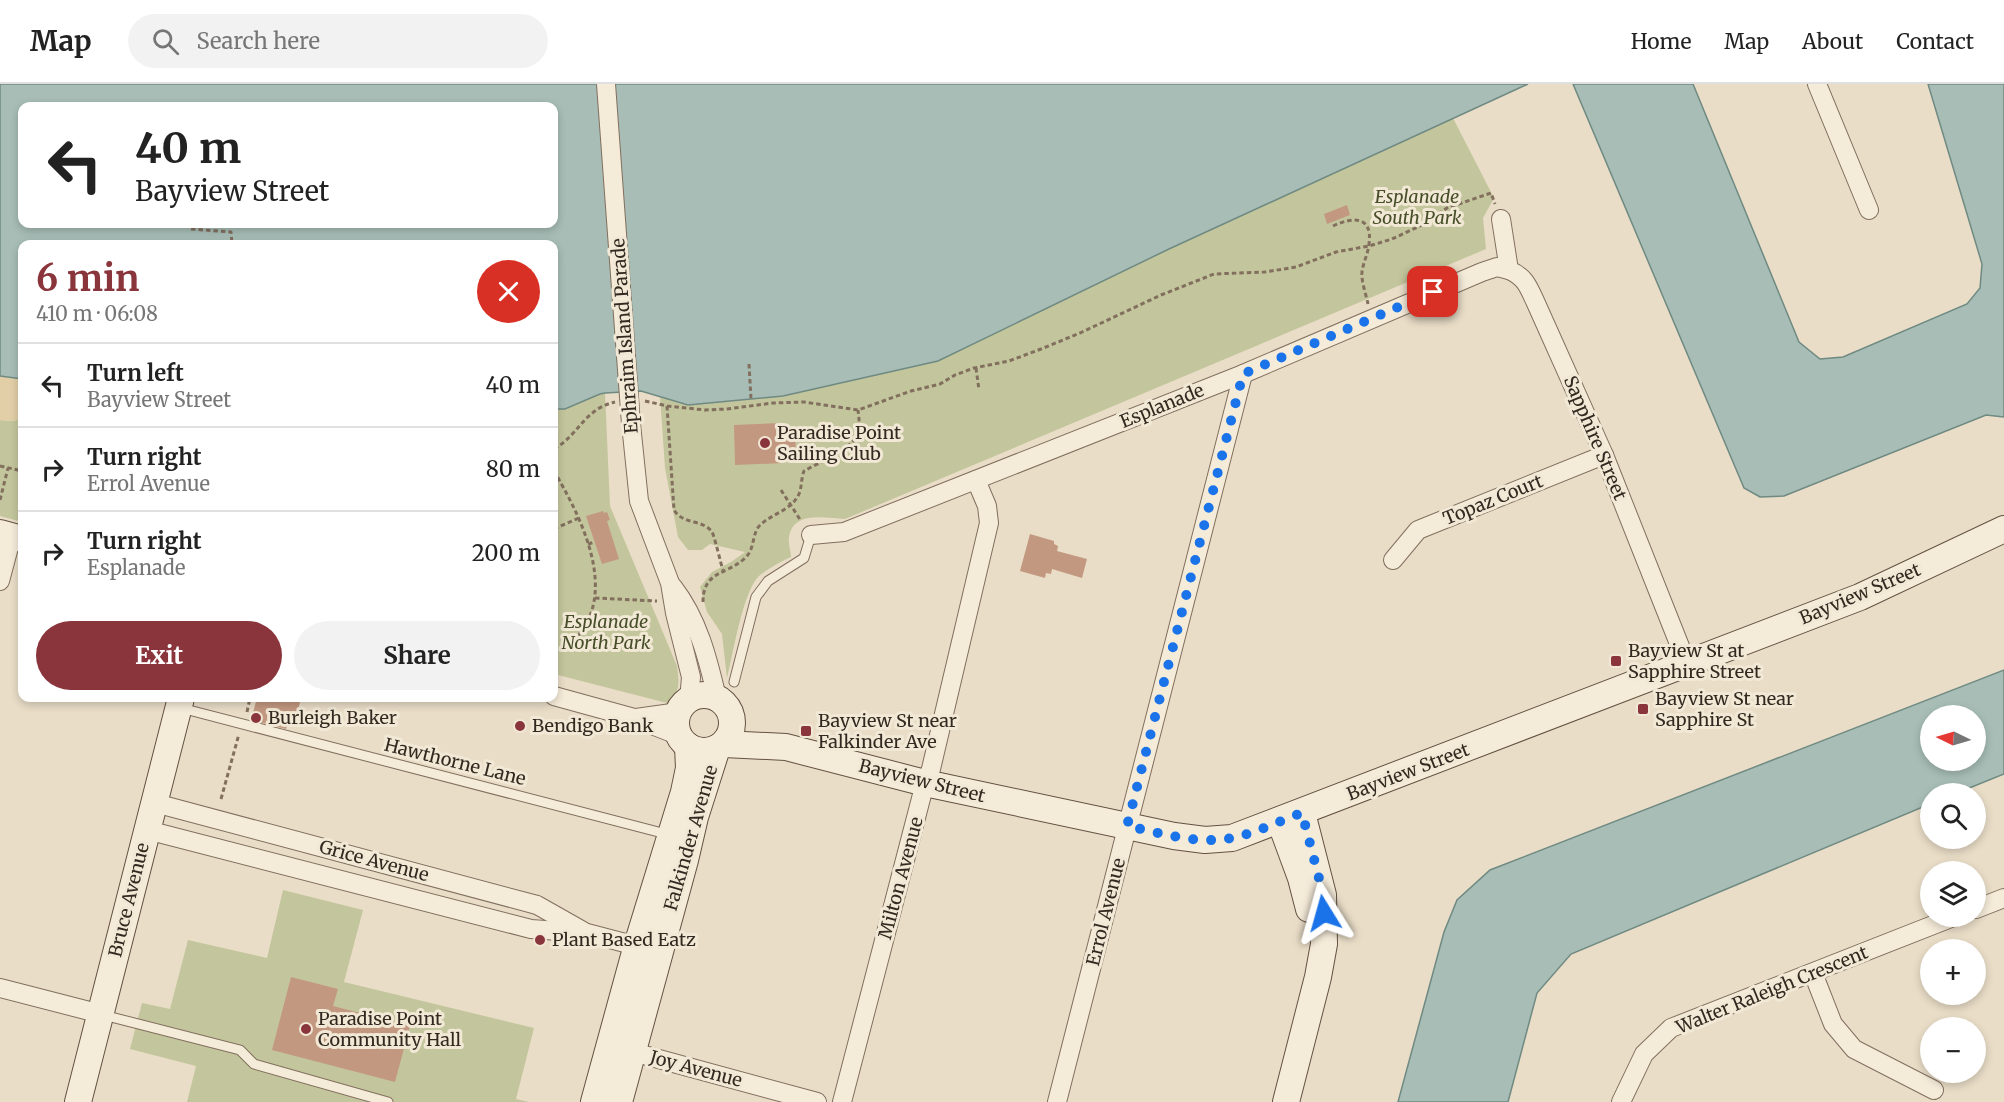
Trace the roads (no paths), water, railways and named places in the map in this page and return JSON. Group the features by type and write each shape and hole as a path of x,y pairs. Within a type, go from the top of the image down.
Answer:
{"street":[{"name":"Ephraim Island Parade","path":"606,84 631,424 639,501 670,583 691,677 684,723"},
{"path":"1817,84 1869,210"},
{"path":"1501,219 1509,270"},
{"name":"Esplanade","path":"811,535 844,532 1243,374 1482,272 1497,267 1509,270"},
{"name":"Sapphire Street","path":"1509,270 1526,281 1604,455 1687,664"},
{"name":"Errol Avenue","path":"1057,1102 1243,374"},
{"name":"Topaz Court","path":"1393,560 1418,530 1604,455"},
{"name":"Milton Avenue","path":"842,1102 925,783 931,769 989,523 987,506 976,480"},
{"name":"Bayview Street","path":"728,699 740,723 786,747 925,783 1183,837 1217,840 1241,836 1860,597 2004,529"},
{"path":"0,581 11,536"},
{"name":"Ephraim Island Parade","path":"670,583 684,601 728,699"},
{"path":"558,697 634,718 684,723 704,751 720,746 732,729 728,699 708,695 698,696 684,723"},
{"name":"Bruce Avenue","path":"78,1102 180,702"},
{"name":"Falkinder Avenue","path":"680,837 687,777 684,723"},
{"name":"Bayview Street","path":"720,746 786,747"},
{"name":"Falkinder Avenue","path":"594,1102 621,1049 680,837 720,746"},
{"name":"Grice Avenue","path":"154,803 537,904 587,933"},
{"path":"183,839 190,812"},
{"path":"1269,1102 1305,965 1310,936 1309,906 1291,817"},
{"path":"1286,1102 1322,959 1325,928 1320,882 1291,817"},
{"name":"Grice Avenue","path":"147,830 523,927 587,933 648,949"},
{"path":"1986,905 2004,898"},
{"path":"543,930 548,911"},
{"name":"Walter Raleigh Crescent","path":"1620,1102 1644,1054 1671,1028 1928,927"},
{"path":"1813,973 1833,1024 1854,1049 1934,1090"},
{"path":"0,988 101,1014"},
{"name":"Falkinder Avenue","path":"619,1102 621,1049"},
{"name":"Joy Avenue","path":"621,1049 818,1102"}],"lane":[{"path":"728,699 756,597 768,581 804,558 811,535"},
{"name":"Hawthorne Lane","path":"180,702 680,837"},
{"path":"101,1014 240,1050 254,1065 388,1102"}],"water":[{"path":"0,84 1528,84 1169,249 938,361 783,396 688,405 641,391 605,393 565,409 558,409 558,240 18,240 18,378 0,376"},
{"path":"1573,84 1693,84 1799,342 1820,359 1843,357 1967,304 1980,288 1982,264 1928,84 2004,84 2004,417 1986,415 1784,496 1760,497 1744,488"},
{"path":"2004,670 2004,774 1982,783 1920,783 1920,808 1571,954 1537,993 1508,1102 1398,1102 1444,932 1457,900 1490,870"}],"place":[{"name":"Paradise Point Sailing Club","path":"765,443"},
{"name":"Bayview St at Sapphire Street","path":"1616,661"},
{"name":"Bayview St near Sapphire St","path":"1643,709"},
{"name":"Burleigh Baker","path":"256,718"},
{"name":"Bendigo Bank","path":"520,726"},
{"name":"Bayview St near Falkinder Ave","path":"806,731"},
{"name":"Plant Based Eatz","path":"540,940"},
{"name":"Paradise Point Community Hall","path":"306,1029"}],"park label":[{"name":"Esplanade South Park","path":"1417,207"},
{"name":"Esplanade North Park","path":"606,632"}]}
